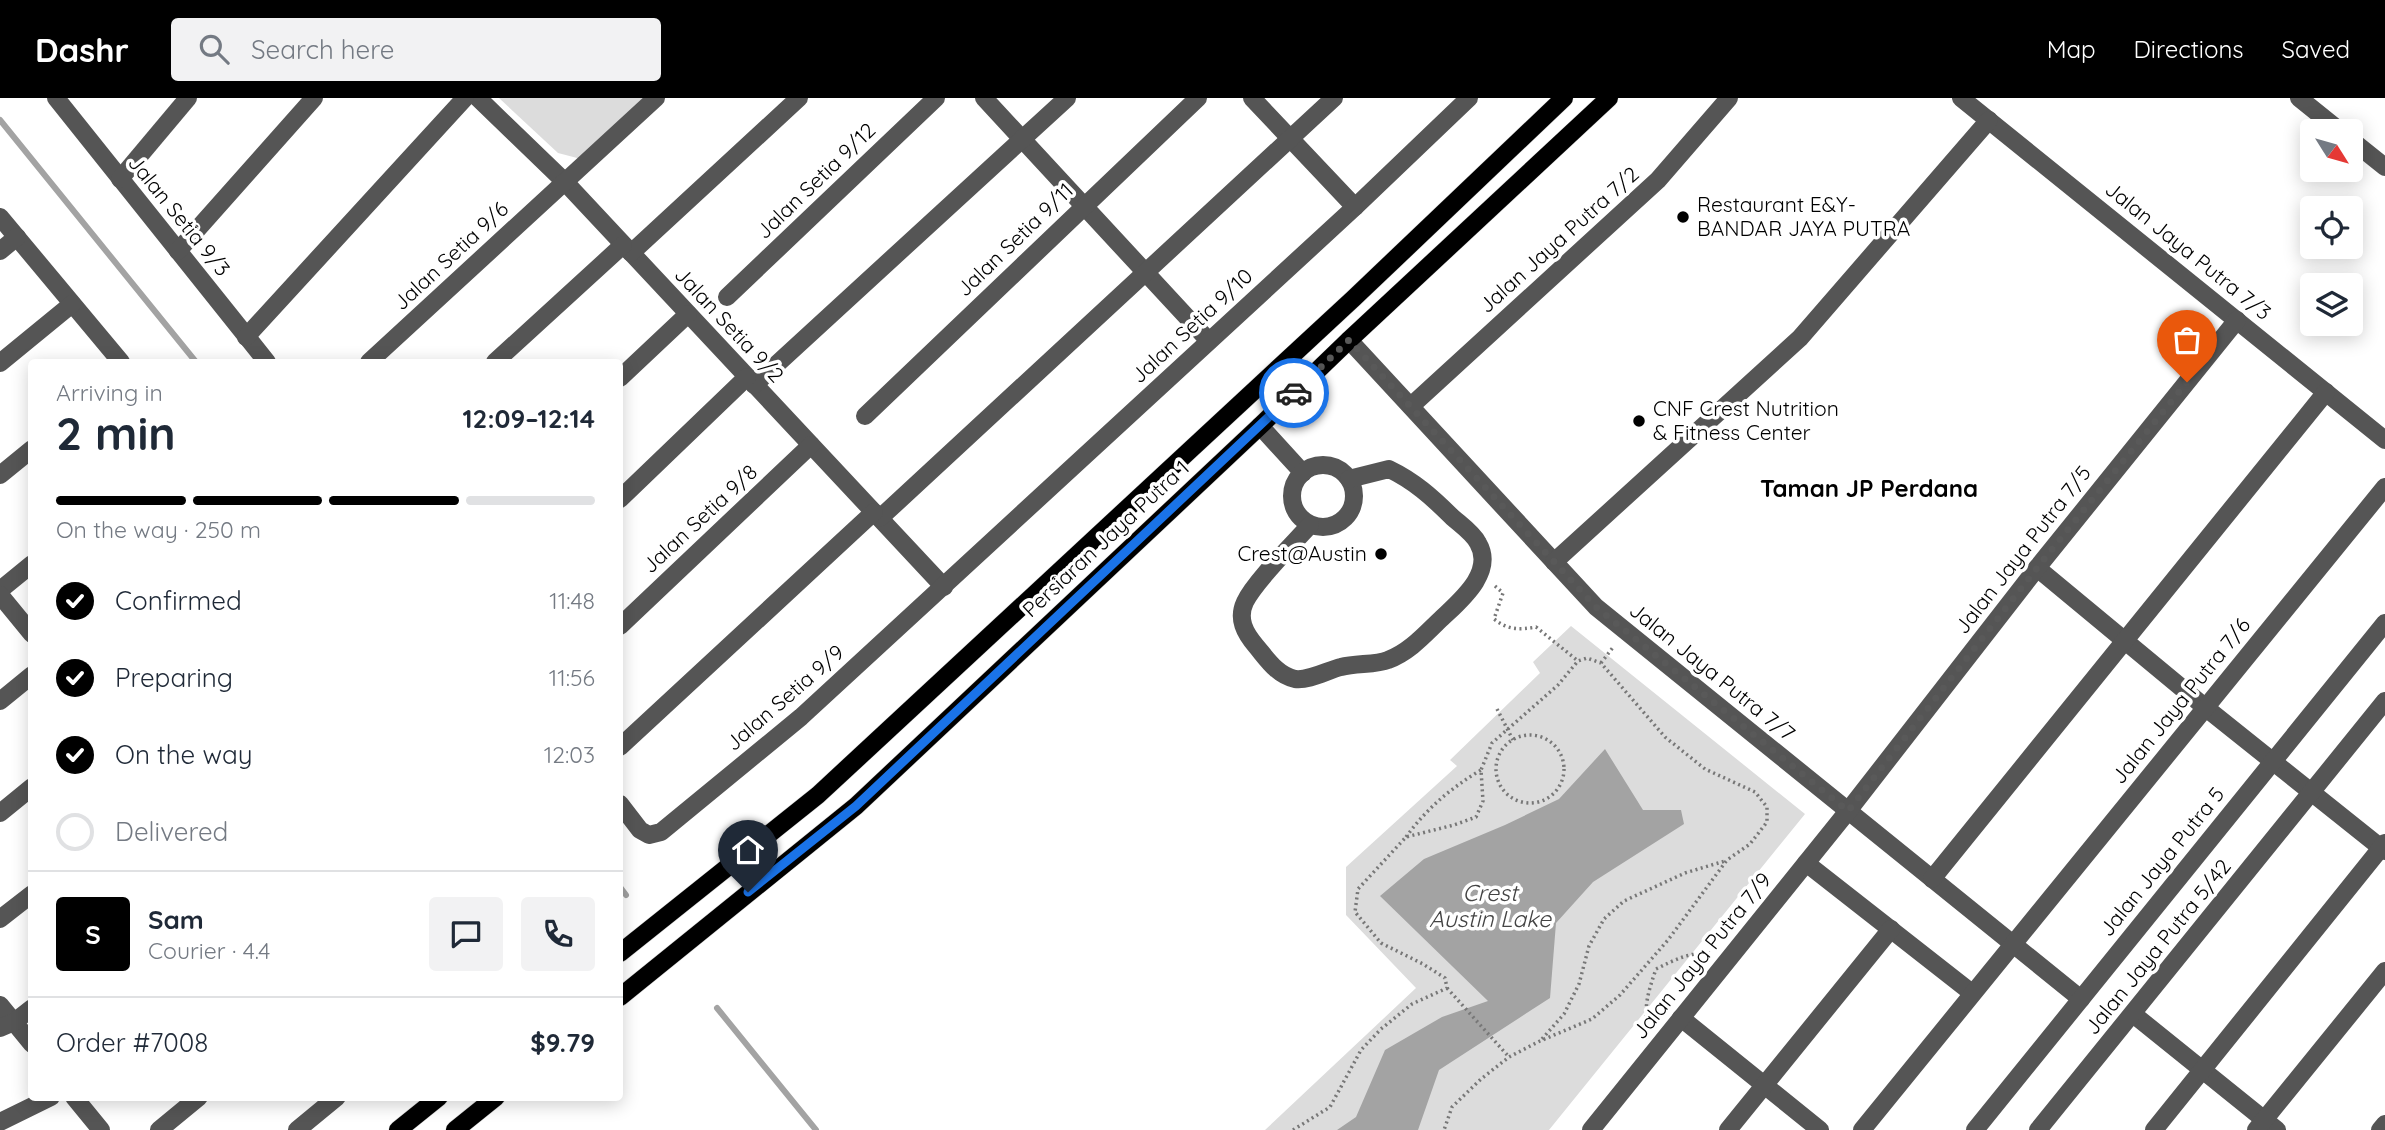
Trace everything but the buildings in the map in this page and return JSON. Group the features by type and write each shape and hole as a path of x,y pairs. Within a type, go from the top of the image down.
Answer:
{"main road":[{"name":"Persiaran Jaya Putra 1","path":"623,951 818,795 1354,298 1564,98"},
{"name":"Persiaran Jaya Putra 1","path":"623,995 856,806 1609,98"},
{"path":"398,1130 434,1101"},
{"path":"455,1130 491,1101"}],"street":[{"path":"120,179 188,98"},
{"path":"178,251 314,98"},
{"path":"246,337 465,98"},
{"name":"Jalan Setia 9/2","path":"478,98 565,182 944,587"},
{"name":"Jalan Setia 9/6","path":"372,359 656,98"},
{"path":"499,359 799,98"},
{"name":"Jalan Setia 9/12","path":"727,297 936,98"},
{"path":"984,98 1209,341"},
{"path":"623,496 1067,98"},
{"name":"Jalan Setia 9/11","path":"865,416 1198,98"},
{"path":"1252,98 1355,208"},
{"path":"623,744 1146,272 1334,98"},
{"name":"Jalan Setia 9/10","path":"944,587 1355,208 1469,98"},
{"name":"Jalan Jaya Putra 7/3","path":"1961,98 2385,440"},
{"path":"2299,98 2325,119"},
{"name":"Jalan Jaya Putra 7/2","path":"1411,406 1658,180 1728,99"},
{"name":"Jalan Setia 9/3","path":"60,100 264,359"},
{"path":"1554,562 1800,338 1989,120"},
{"path":"2363,149 2385,167"},
{"path":"0,217 118,359"},
{"path":"0,251 17,237"},
{"path":"0,363 72,304"},
{"path":"623,375 688,314"},
{"name":"Jalan Jaya Putra 7/5","path":"1848,811 2037,568 2237,320"},
{"name":"Jalan Jaya Putra 7/7","path":"1349,340 1596,607 2081,999"},
{"path":"1932,879 2326,392"},
{"path":"1260,426 1303,473"},
{"name":"Jalan Setia 9/8","path":"623,623 811,445"},
{"path":"0,475 28,452"},
{"path":"1312,467 1332,467 1349,479 1354,498 1352,508 1339,523 1329,527 1310,525 1301,519 1292,501 1296,481 1303,473 1312,467"},
{"path":"1310,525 1254,588 1244,604 1242,620 1245,633 1286,677 1300,680 1350,665 1386,661 1407,651 1471,590 1480,572 1483,555 1478,541 1417,484 1389,470 1349,479"},
{"name":"Jalan Jaya Putra 7/6","path":"1862,1130 2385,487"},
{"path":"0,590 28,567"},
{"path":"2037,568 2206,708 2384,847 2154,1130"},
{"name":"Jalan Setia 9/9","path":"623,808 639,830 649,835 661,832 801,717 944,587"},
{"path":"0,595 28,629"},
{"name":"Jalan Jaya Putra 5","path":"1975,1130 2385,623"},
{"path":"0,701 28,679"},
{"name":"Jalan Jaya Putra 5/42","path":"2038,1130 2385,701"},
{"path":"0,813 28,790"},
{"name":"Jalan Jaya Putra 7/9","path":"1591,1130 1848,811"},
{"path":"1806,863 1972,993"},
{"path":"0,919 28,897"},
{"path":"1728,1130 1891,929"},
{"path":"2133,1014 2266,1127 2385,971"},
{"path":"0,1005 7,1025 28,1041"},
{"path":"7,1025 28,1011"},
{"path":"1681,1018 1820,1130"},
{"path":"0,1122 43,1101"},
{"path":"77,1101 101,1130"},
{"path":"159,1130 194,1101"},
{"path":"297,1130 332,1101"},
{"path":"2380,1130 2385,1124"}],"path":[{"path":"1480,572 1503,593 1494,619 1506,628 1523,630 1536,627 1578,661"},
{"path":"1406,837 1476,817 1483,801 1481,770 1492,743 1558,685 1578,661 1587,658 1601,663 1665,737 1705,769 1755,792 1767,807 1767,822 1750,844 1727,860 1685,873 1624,901 1604,919 1589,946 1579,984 1564,1014 1540,1041"},
{"path":"1497,709 1513,740"},
{"path":"1538,735 1561,752 1565,771 1563,781 1551,797 1533,804 1523,803 1514,799 1500,786 1496,767 1498,757 1503,748 1513,740 1538,735"},
{"path":"1481,770 1445,793 1419,819 1358,889 1356,912 1381,943 1445,978 1447,988 1509,1057"},
{"path":"1444,1130 1452,1107 1509,1057 1592,1019 1635,980 1727,860"},
{"path":"1653,1052 1645,1014 1647,993 1656,969 1677,958 1697,953 1733,953"},
{"path":"1647,962 1656,969"},
{"path":"1293,1130 1330,1107 1361,1050 1381,1029 1412,1004 1447,988"}],"shaded area":[{"path":"499,98 646,98 581,159 558,153"},
{"path":"1571,626 1805,814 1549,1130 1265,1130 1416,988 1346,915 1346,867 1457,766 1450,760 1540,673 1533,662"}],"water":[{"name":"Crest Austin Lake","path":"1605,749 1643,810 1681,810 1684,824 1593,882 1556,923 1550,998 1439,1070 1418,1130 1337,1130 1356,1117 1385,1050 1442,1017 1488,1001 1380,896 1424,859 1559,799"}],"waterway":[{"path":"0,120 194,359"},
{"path":"623,891 626,895"},
{"path":"717,1008 816,1130"}],"way so far":[{"path":"1294,393 1349,340 1596,607 1848,811 2037,568 2187,382"}],"place":[{"name":"Restaurant E&Y- BANDAR JAYA PUTRA","path":"1683,217"},
{"name":"CNF Crest Nutrition & Fitness Center","path":"1639,421"},
{"name":"Crest@Austin","path":"1381,554"}],"district":[{"name":"Taman JP Perdana","path":"1869,489"}],"route":[{"path":"748,892 856,806 1294,393"}]}
